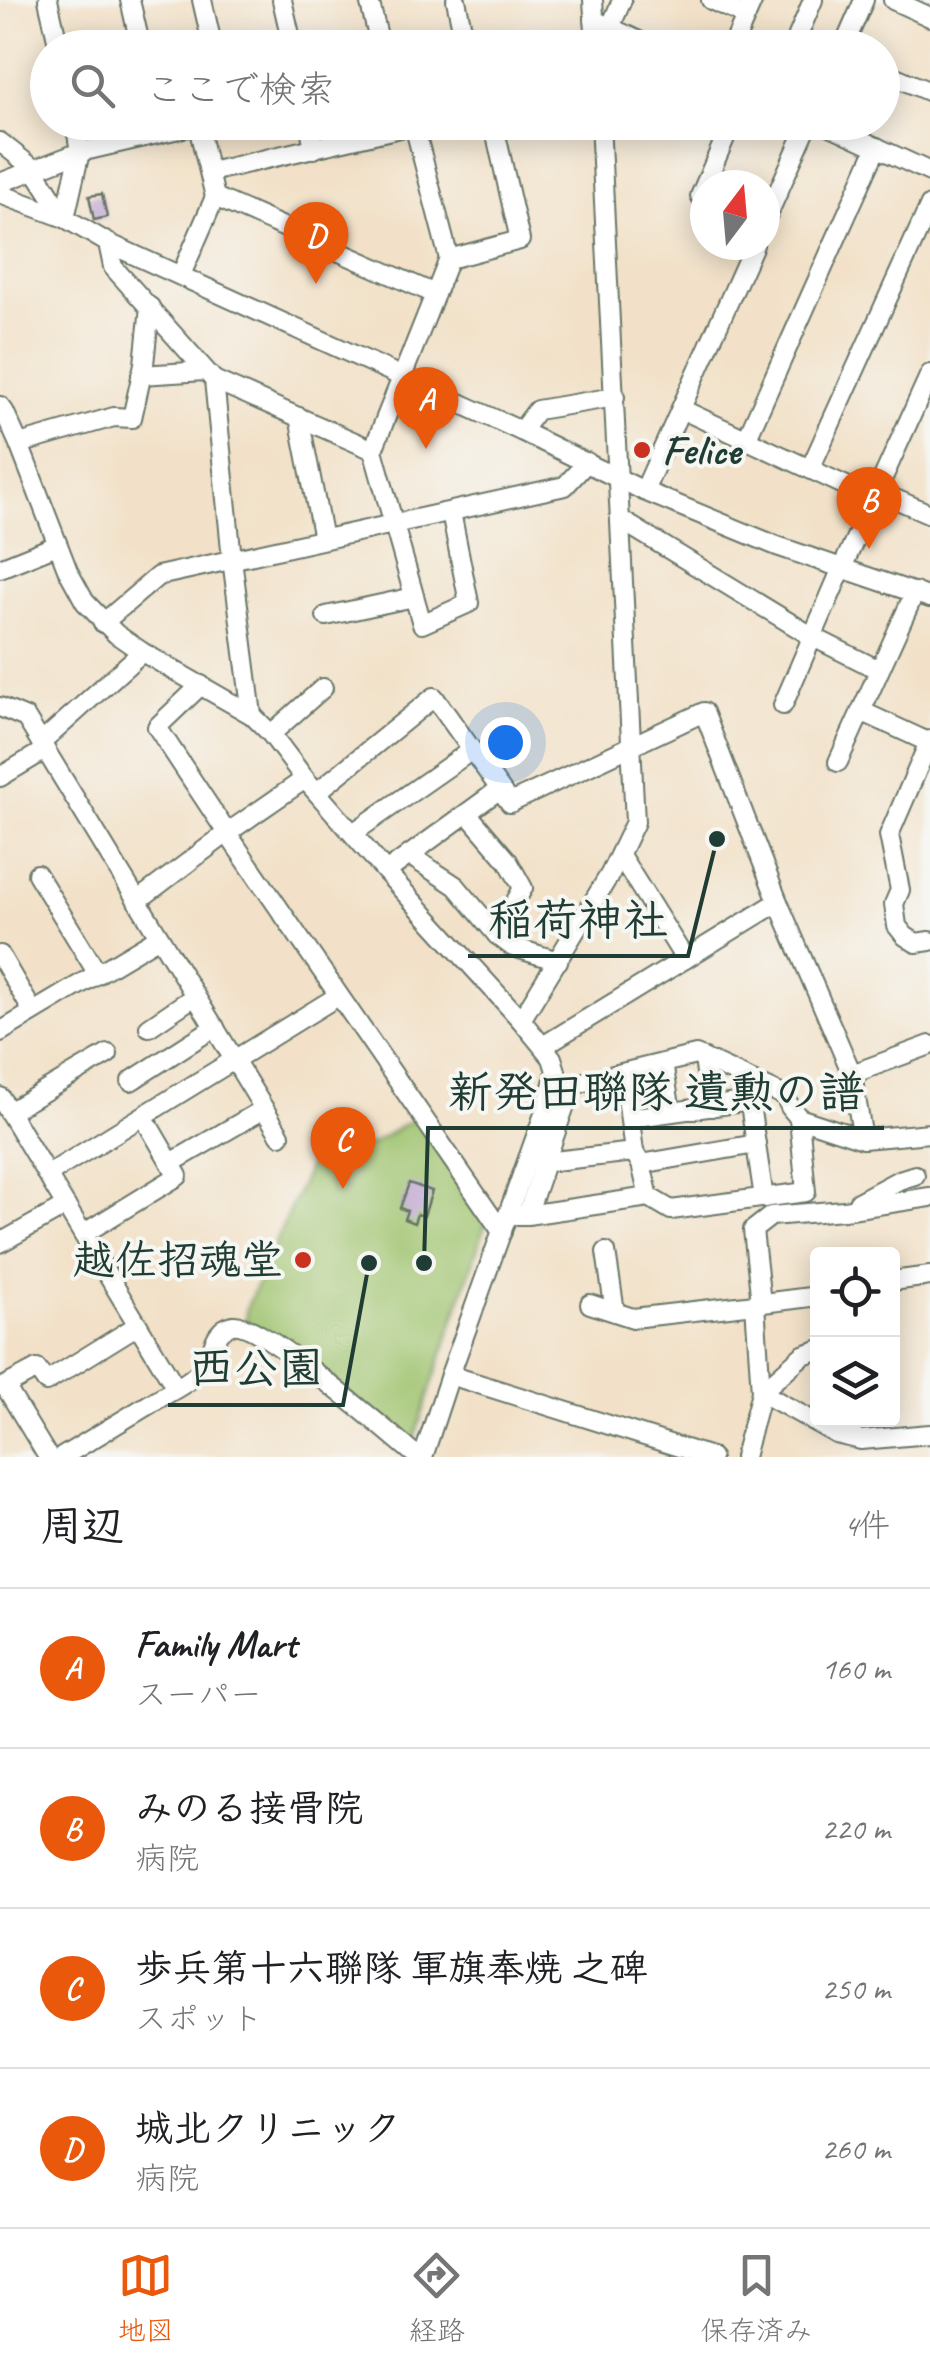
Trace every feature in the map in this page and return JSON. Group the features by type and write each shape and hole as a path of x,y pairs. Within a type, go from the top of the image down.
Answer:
{"street":[{"path":"48,0 55,30"},
{"path":"130,0 137,30"},
{"path":"202,0 209,30"},
{"path":"282,0 288,30"},
{"path":"370,0 376,30"},
{"path":"456,0 462,30"},
{"path":"593,0 598,30"},
{"path":"601,30 622,0"},
{"path":"711,0 749,8"},
{"path":"800,30 813,0"},
{"path":"850,30 862,0"},
{"path":"893,0 930,16"},
{"path":"900,79 930,92"},
{"path":"64,218 80,152 78,140"},
{"path":"0,183 120,140"},
{"path":"181,275 215,197 205,140"},
{"path":"312,140 314,149"},
{"path":"210,172 352,140"},
{"path":"423,140 449,259 374,450 422,624 469,603 451,512"},
{"path":"449,259 520,240 498,140"},
{"path":"521,1020 620,855 635,822 601,140"},
{"path":"711,170 724,140"},
{"path":"780,187 801,140"},
{"path":"862,140 930,172"},
{"path":"0,142 34,169 64,218"},
{"path":"746,440 877,147"},
{"path":"0,194 64,218 108,243 644,491 777,546 922,595 879,670 838,762"},
{"path":"215,197 435,294"},
{"path":"810,469 930,205"},
{"path":"108,243 114,267 210,376 374,450"},
{"path":"644,491 747,260"},
{"path":"19,444 114,417 132,418 150,308"},
{"path":"783,705 930,374"},
{"path":"142,375 210,376"},
{"path":"210,376 252,715"},
{"path":"521,432 538,410 615,398"},
{"path":"0,406 19,444 56,545 86,602 103,623 142,652 252,715 272,734 311,786 543,1046 563,1084 421,1457 302,1363 247,1327 235,1325 222,1330 216,1338 203,1368 62,1457"},
{"path":"681,409 810,469 930,514"},
{"path":"298,417 323,539"},
{"path":"103,623 158,576 565,486 587,462"},
{"path":"621,520 812,637 879,670"},
{"path":"0,568 56,545"},
{"path":"326,616 414,596"},
{"path":"0,778 43,746 142,652"},
{"path":"202,684 157,727 338,996 512,1220"},
{"path":"272,734 322,688"},
{"path":"137,900 227,834 311,786 434,697 510,803 704,712 778,902 852,1074 864,1140"},
{"path":"0,707 26,718 280,1135"},
{"path":"860,711 930,742 889,835 900,890 894,904 896,926 916,943 930,941"},
{"path":"353,833 472,750"},
{"path":"386,872 500,789"},
{"path":"467,814 508,861 523,888 497,935"},
{"path":"410,855 456,886 497,935 512,946 558,961"},
{"path":"620,855 685,958"},
{"path":"38,874 98,974"},
{"path":"543,1046 778,902"},
{"path":"0,1032 159,937"},
{"path":"0,956 33,1012"},
{"path":"148,1028 196,996"},
{"path":"47,1174 338,996"},
{"path":"131,1082 214,1028"},
{"path":"852,1074 930,1045"},
{"path":"108,1054 4,1104 176,1388"},
{"path":"563,1084 696,1055 785,1096 799,1118 864,1140 930,1133"},
{"path":"704,1059 711,1107"},
{"path":"663,1063 670,1112"},
{"path":"624,1072 638,1158 650,1197 670,1210 806,1192 799,1118"},
{"path":"746,1078 764,1198"},
{"path":"630,1118 750,1101"},
{"path":"171,1163 264,1108"},
{"path":"83,1234 178,1176 143,1116"},
{"path":"537,1159 638,1158 756,1144"},
{"path":"844,1210 916,1174"},
{"path":"512,1220 650,1197"},
{"path":"744,1457 762,1392 753,1230 771,1216 930,1197"},
{"path":"0,1243 66,1206"},
{"path":"606,1252 615,1312"},
{"path":"900,1281 930,1276"},
{"path":"590,1304 633,1318 810,1293"},
{"path":"48,1457 5,1386 37,1369 46,1382 138,1325"},
{"path":"762,1392 810,1353"},
{"path":"450,1375 711,1457"},
{"path":"762,1392 836,1434 861,1440 930,1434"}],"green space":[{"path":"419,1116 488,1217 413,1442 246,1321 246,1309 319,1144 368,1146"}],"building":[{"path":"102,194 107,217 94,220 89,196"},
{"path":"409,1183 432,1191 424,1216 417,1214 414,1223 404,1219 407,1211 400,1208"}],"place":[{"name":"城北クリニック","path":"316,284"},
{"name":"Family Mart","path":"426,449"},
{"name":"Felice","path":"642,450"},
{"name":"みのる接骨院","path":"869,549"},
{"name":"稲荷神社","path":"717,839"},
{"name":"歩兵第十六聯隊 軍旗奉焼 之碑","path":"343,1189"},
{"name":"越佐招魂堂","path":"303,1260"},
{"name":"西公園","path":"369,1263"},
{"name":"新発田聯隊 遺勲の譜","path":"424,1263"}]}
